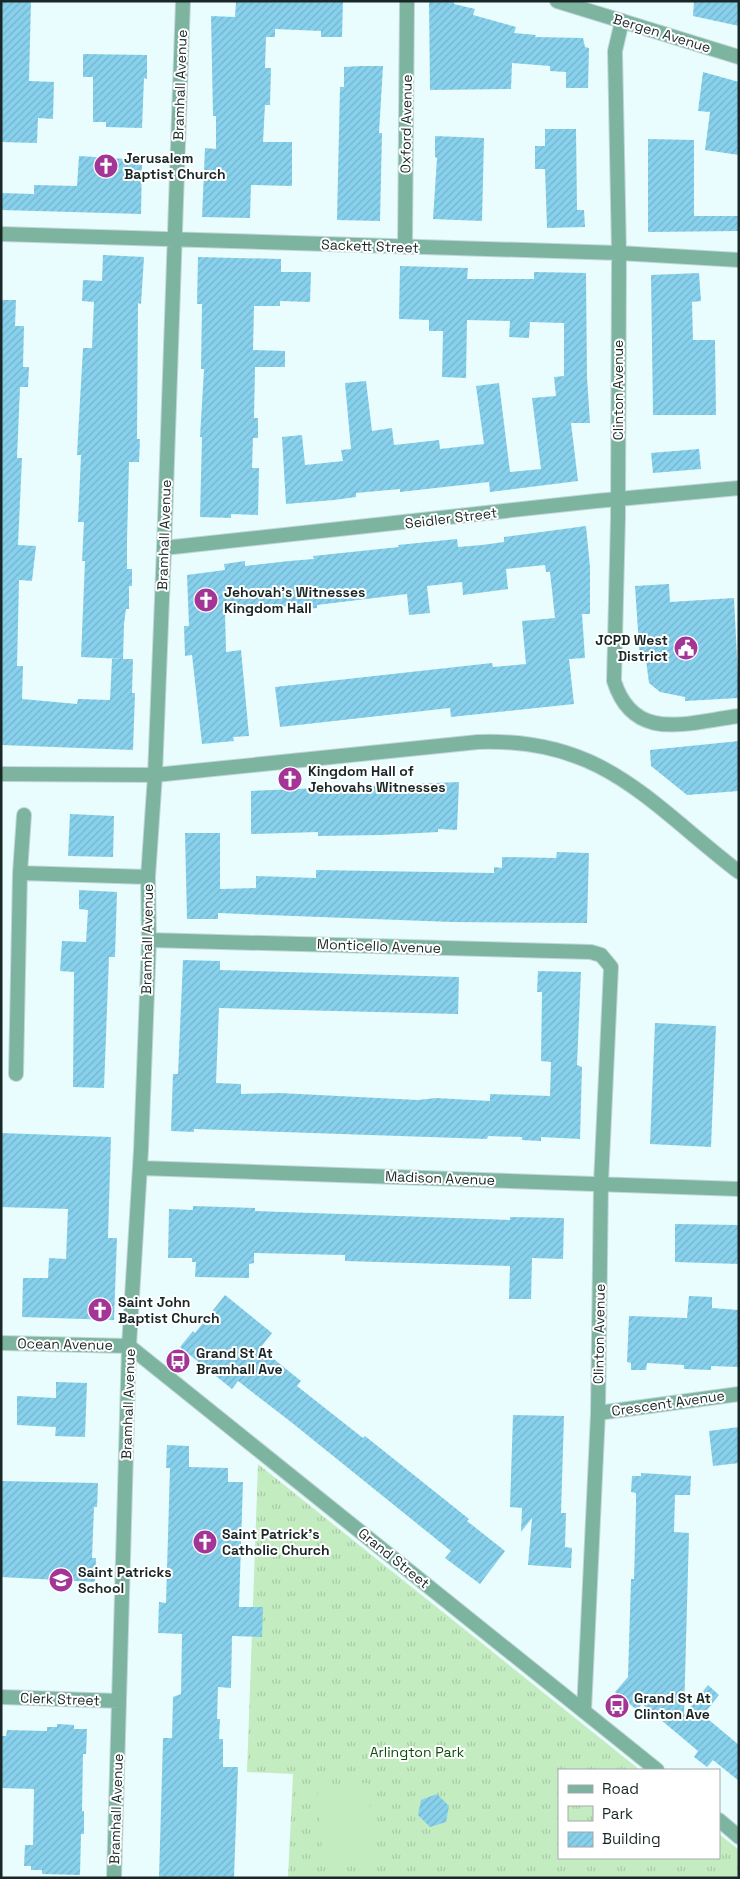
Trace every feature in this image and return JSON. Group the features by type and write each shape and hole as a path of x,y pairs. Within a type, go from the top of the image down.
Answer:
{"street":[{"name":"Bramhall Avenue","path":"114,1878 130,1346 140,1168 149,940 148,877 155,775 183,1"},
{"name":"Oxford Avenue","path":"405,247 407,1"},
{"name":"Bergen Avenue","path":"557,1 584,5 622,20 739,57"},
{"name":"Clinton Avenue","path":"622,20 615,51 618,253 618,499 614,681 619,697 637,718 658,725 739,716"},
{"name":"Sackett Street","path":"1,234 618,253 739,260"},
{"name":"Seidler Street","path":"164,548 618,499 739,488"},
{"path":"1,774 155,775 478,742 527,743 575,755 610,770 651,799 739,872"},
{"path":"16,1074 20,872 24,815"},
{"path":"20,872 148,877"},
{"name":"Monticello Avenue","path":"149,940 591,952 606,960"},
{"name":"Clinton Avenue","path":"584,1711 598,1413 601,1183 611,980 611,967 606,960"},
{"name":"Madison Avenue","path":"140,1168 739,1189"},
{"name":"Ocean Avenue","path":"1,1343 130,1346"},
{"name":"Grand Street","path":"130,1346 656,1769"},
{"name":"Crescent Avenue","path":"598,1413 739,1394"},
{"name":"Clerk Street","path":"1,1698 119,1701"},
{"path":"720,1821 739,1836"}],"green space":[{"name":"Arlington Park","path":"258,1464 639,1769 558,1769 558,1859 720,1859 720,1835 739,1850 739,1878 288,1878 293,1774 247,1772"},
{"path":"368,1783 374,1860 323,1864 317,1786"}],"building":[{"path":"1,1 31,1 29,81 54,82 53,119 38,118 37,143 1,142"},
{"path":"236,1 343,1 342,37 321,37 321,31 275,29 275,37 266,37 265,68 271,68 270,105 265,105 263,142 292,142 292,186 251,185 250,218 202,217 205,148 216,149 216,116 213,116 211,16 235,17"},
{"path":"429,1 454,1 454,4 475,9 473,15 516,27 514,33 536,35 535,37 583,38 585,47 589,48 588,88 566,88 566,72 550,71 550,66 512,63 511,89 430,90"},
{"path":"694,1 739,1 739,26 693,16"},
{"path":"83,54 147,55 147,79 144,78 142,128 106,127 106,122 93,122 93,77 83,77"},
{"path":"383,66 379,133 382,133 380,221 337,220 340,87 344,87 344,67"},
{"path":"703,72 739,82 739,155 705,150 710,112 698,111"},
{"path":"545,129 576,129 577,210 584,210 585,227 547,228 545,169 535,169 535,146 545,146"},
{"path":"435,136 484,138 482,221 433,219 437,158 435,157"},
{"path":"648,139 694,140 694,216 739,216 739,231 648,232"},
{"path":"79,156 142,160 141,214 1,210 1,193 34,194 34,185 77,186"},
{"path":"103,255 144,257 141,304 138,303 137,439 140,439 139,462 129,462 127,569 132,569 132,586 129,586 129,609 126,609 124,624 123,659 81,657 85,561 82,561 84,522 78,522 81,455 77,455 83,348 92,348 94,302 82,301 83,280 102,281"},
{"path":"198,257 281,259 281,272 311,272 310,302 280,301 280,306 254,306 253,350 285,351 285,367 255,367 254,418 258,418 258,438 253,438 252,468 259,468 258,515 231,514 231,518 200,517 202,437 200,437 204,369 201,369 202,304 197,304"},
{"path":"400,266 468,268 467,279 534,279 534,272 586,273 587,377 590,423 571,423 578,481 490,492 489,482 400,492 400,489 356,493 356,497 334,500 286,504 282,437 302,435 305,465 343,461 341,450 351,449 345,383 366,381 372,431 392,428 394,445 439,440 440,449 484,444 476,386 499,383 510,472 541,469 532,398 556,396 554,377 564,376 564,323 530,322 529,338 509,337 510,321 467,320 466,378 442,377 443,331 429,331 429,320 399,319"},
{"path":"699,273 701,301 692,302 693,340 715,340 716,415 653,415 651,275"},
{"path":"1,300 16,300 15,326 24,326 23,367 29,367 28,387 20,387 17,458 22,458 18,545 36,546 32,581 19,580 17,666 23,666 22,699 77,704 78,699 110,700 112,659 133,659 132,693 135,693 133,750 1,745"},
{"path":"699,449 701,469 653,473 651,453"},
{"path":"586,526 590,567 590,614 582,614 585,658 569,659 574,704 451,717 450,708 280,727 275,687 492,663 493,667 526,664 522,621 555,618 550,572 546,572 545,565 506,569 508,589 463,595 462,582 427,586 430,613 409,615 407,594 317,605 317,608 294,610 294,605 274,608 273,604 225,610 226,652 241,650 249,736 233,737 234,741 202,744 192,655 185,656 184,626 189,626 187,575 225,570 224,564 245,561 245,566 314,559 313,556 457,539 458,547 482,545 504,542 504,537"},
{"name":"JCPD West District","path":"669,584 670,602 734,598 739,698 685,701 685,697 660,692 649,683 646,660 640,661 635,586"},
{"path":"739,741 739,791 687,795 651,766 650,750"},
{"path":"459,782 457,830 438,829 438,832 382,835 318,836 318,832 251,834 251,791"},
{"path":"70,814 114,816 113,857 68,856"},
{"path":"185,833 220,833 220,889 256,888 256,876 316,878 316,870 494,873 494,867 502,868 502,857 556,858 557,852 589,853 587,923 452,922 218,913 218,919 187,919"},
{"path":"79,890 117,892 115,957 109,957 104,1088 73,1087 74,972 60,971 62,941 86,942 88,910 79,909"},
{"path":"183,960 220,961 220,970 459,977 458,1014 219,1008 216,1083 241,1084 241,1094 279,1093 418,1100 436,1098 490,1101 490,1094 550,1096 551,1062 541,1061 542,992 537,992 538,971 581,972 577,1065 582,1067 580,1139 541,1137 541,1141 522,1140 522,1137 488,1136 487,1139 194,1129 194,1132 171,1131 173,1074 178,1074"},
{"path":"655,1023 716,1026 711,1147 650,1144"},
{"path":"1,1133 111,1137 108,1238 117,1238 114,1320 22,1317 23,1278 48,1278 49,1258 66,1259 68,1209 1,1207"},
{"path":"193,1206 255,1208 255,1211 510,1220 510,1217 564,1218 563,1259 532,1258 531,1299 509,1299 510,1266 345,1261 345,1255 254,1253 254,1263 249,1264 249,1278 195,1277 196,1262 192,1262 192,1258 168,1258 169,1209 193,1210"},
{"path":"675,1224 739,1225 739,1264 675,1262"},
{"path":"225,1295 272,1333 260,1348 301,1381 297,1386 363,1438 365,1436 469,1519 467,1521 505,1551 480,1584 445,1558 451,1551 291,1422 238,1381 232,1389 180,1347 193,1331 195,1333"},
{"path":"689,1296 712,1297 712,1308 739,1310 739,1367 711,1366 711,1370 684,1369 684,1365 647,1363 646,1370 631,1370 631,1363 627,1362 629,1316 687,1318"},
{"path":"56,1382 87,1383 85,1437 55,1436 56,1427 17,1425 17,1396 56,1398"},
{"path":"513,1415 564,1416 561,1513 566,1513 565,1547 572,1548 571,1568 528,1565 532,1518 521,1532 522,1508 510,1507"},
{"path":"739,1427 739,1463 713,1466 709,1431"},
{"path":"167,1445 189,1446 189,1467 228,1468 228,1482 243,1482 239,1607 263,1607 262,1637 232,1636 231,1688 218,1687 217,1719 220,1719 219,1739 223,1739 223,1767 238,1767 234,1878 159,1878 163,1738 172,1738 173,1697 181,1694 182,1634 158,1633 159,1602 166,1603 170,1468 166,1468"},
{"path":"641,1473 691,1476 690,1495 675,1495 674,1532 689,1533 684,1715 708,1685 719,1695 703,1715 739,1745 739,1781 713,1760 707,1767 694,1757 698,1751 642,1704 637,1710 615,1692 628,1677 631,1579 634,1579 636,1505 636,1493 631,1492 632,1476 641,1476"},
{"path":"1,1481 98,1483 97,1507 94,1507 92,1558 96,1558 95,1582 1,1577"},
{"path":"57,1724 74,1725 74,1729 87,1729 86,1754 83,1754 82,1811 84,1811 84,1834 81,1834 80,1875 42,1874 42,1870 31,1870 31,1866 24,1866 25,1845 33,1845 34,1789 1,1788 1,1736 6,1736 7,1730 47,1731 47,1727 57,1727"},
{"path":"437,1794 449,1806 446,1822 430,1827 418,1815 421,1800"}],"place":[{"name":"Jerusalem Baptist Church","path":"106,166"},
{"name":"Jehovah's Witnesses Kingdom Hall","path":"206,600"},
{"name":"JCPD West District","path":"686,648"},
{"name":"Kingdom Hall of Jehovahs Witnesses","path":"290,779"},
{"name":"Saint John Baptist Church","path":"100,1310"},
{"name":"Grand St At Bramhall Ave","path":"178,1361"},
{"name":"Saint Patrick's Catholic Church","path":"205,1542"},
{"name":"Saint Patricks School","path":"61,1580"},
{"name":"Grand St At Clinton Ave","path":"617,1706"}]}
